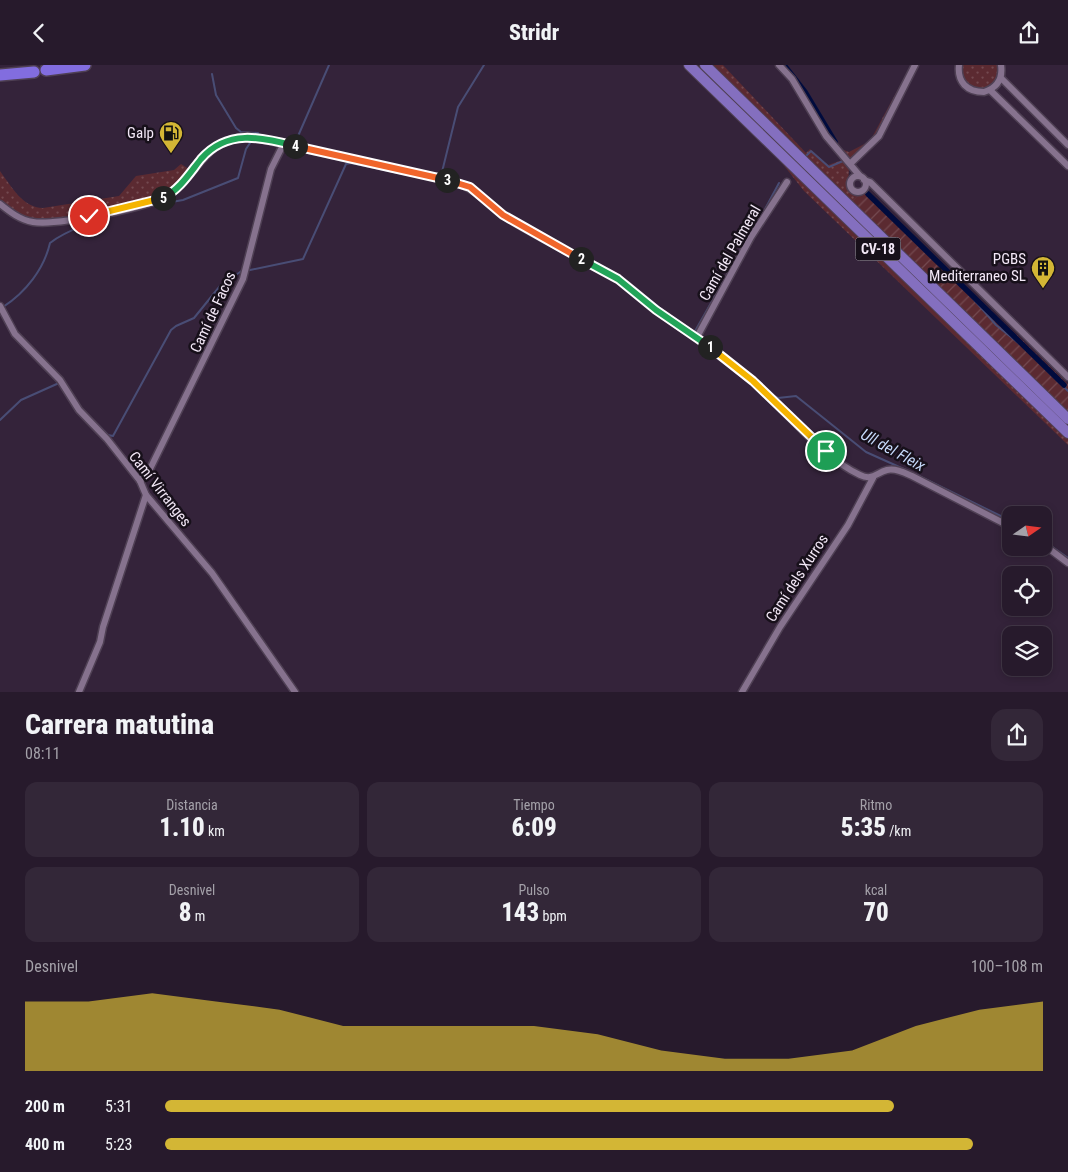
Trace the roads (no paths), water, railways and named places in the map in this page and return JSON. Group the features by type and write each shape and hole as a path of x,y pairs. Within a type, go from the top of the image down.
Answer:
{"highway":[{"path":"0,75 85,65"}],"main road":[{"name":"CV-18","path":"689,65 1068,433"},
{"name":"CV-18","path":"705,65 1068,419"}],"street":[{"path":"779,65 792,79 826,136 862,178 881,193 1068,377"},
{"path":"881,193 864,189 859,192 854,191 849,185 851,163 879,136 915,65"},
{"path":"959,65 958,74 965,86 977,92 990,90 1001,78 1001,65"},
{"path":"1001,78 1068,145"},
{"path":"990,90 1068,166"},
{"path":"0,204 20,218 33,222 48,222 89,216 152,202 169,195 184,182 205,155 226,141 247,136 456,182 470,187 503,215 519,225 618,279 656,310 697,337 753,381 826,451 853,472 862,477 873,478 888,470 895,470 912,476 1002,522"},
{"name":"Camí de Facos","path":"140,481 150,471 244,279 271,169 284,143"},
{"path":"851,179 862,178"},
{"path":"862,178 864,189"},
{"name":"Camí del Palmeral","path":"697,337 751,237 787,182"},
{"name":"Camí Virranges","path":"0,307 15,333 60,381 79,410 107,439 140,481 146,495 212,573 295,692"},
{"name":"Camí dels Xurros","path":"742,692 780,627 848,525 873,478"},
{"path":"79,692 100,643 106,618 146,495"},
{"path":"1052,551 1068,563"}],"waterway":[{"path":"295,143 329,65"},
{"path":"441,176 458,107 484,65"},
{"path":"784,65 805,92 835,142"},
{"path":"212,74 216,95 236,128 241,132 258,133"},
{"name":"Ull del Fleix","path":"257,134 294,143"},
{"path":"149,206 183,200 238,178 246,149 252,140"},
{"name":"Ull del Fleix","path":"318,149 436,174"},
{"path":"806,156 811,151 829,167 843,161"},
{"path":"250,270 303,259 346,164 351,163 427,179"},
{"name":"Ull del Fleix","path":"460,180 471,184 483,194"},
{"path":"764,211 779,183"},
{"path":"866,193 970,295 996,325 1021,345 1068,391"},
{"path":"868,194 1064,385"},
{"path":"3,307 19,294 39,271 50,243 69,231 103,217"},
{"name":"Ull del Fleix","path":"513,218 550,239"},
{"path":"97,424 108,435 113,436 171,330 194,318 220,286 243,270"},
{"path":"694,333 728,273"},
{"name":"Ull del Fleix","path":"629,283 670,316"},
{"name":"Ull del Fleix","path":"701,337 760,384"},
{"path":"0,420 21,400 59,383"},
{"name":"Ull del Fleix","path":"770,394 778,398 796,396 866,452 906,470"},
{"name":"Ull del Fleix","path":"915,474 1002,517"},
{"name":"Ull del Fleix","path":"1052,547 1068,558"}],"place":[{"name":"Galp","path":"171,154"},
{"name":"PGBS Mediterraneo SL","path":"1043,289"}]}
